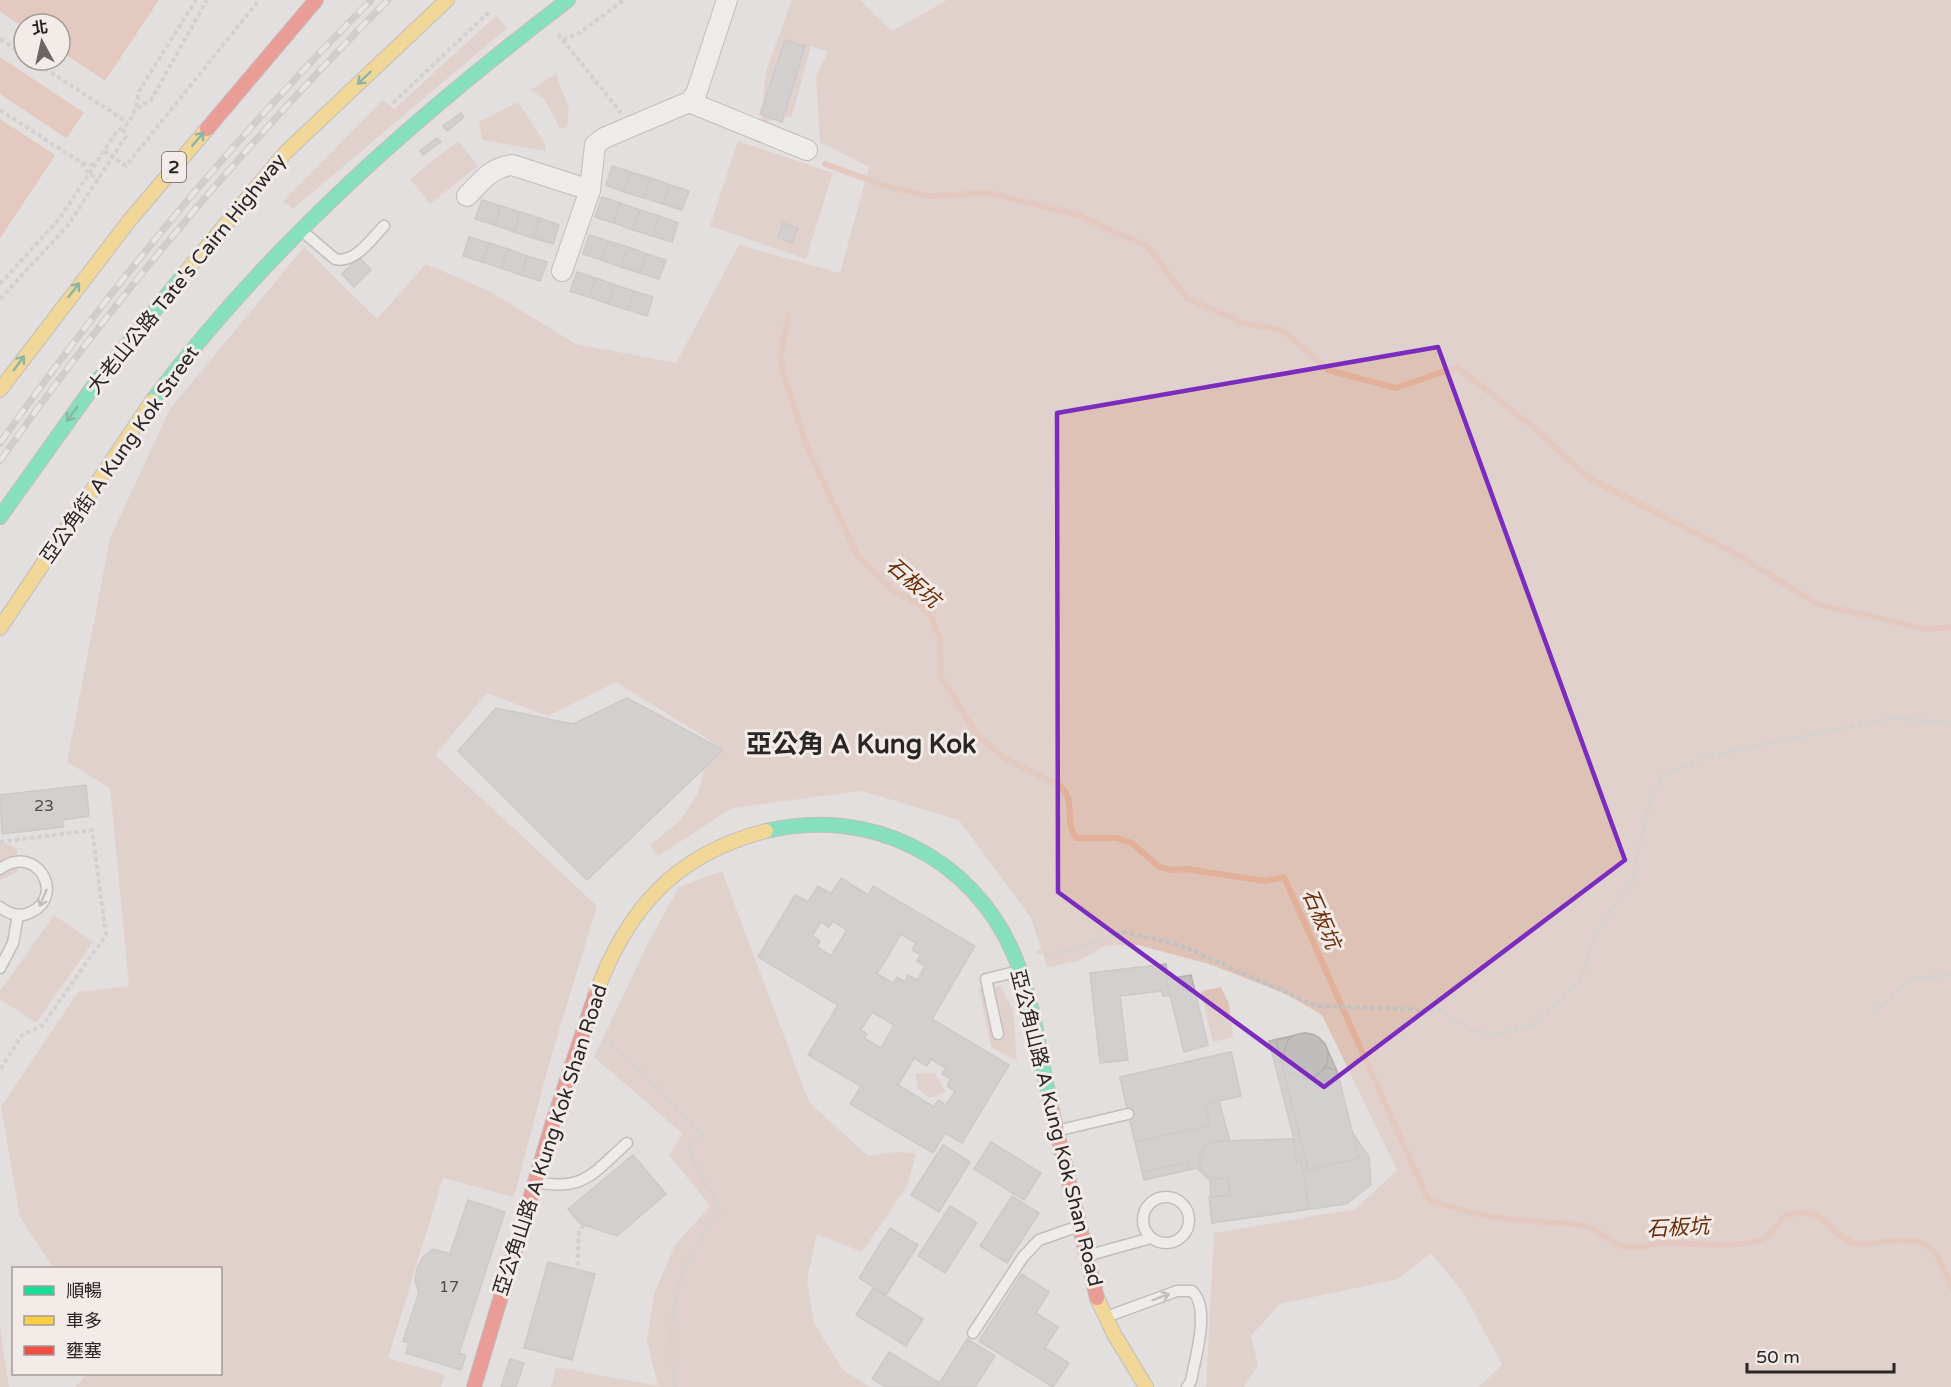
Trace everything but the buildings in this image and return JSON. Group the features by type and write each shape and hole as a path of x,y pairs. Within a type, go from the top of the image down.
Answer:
{"main road":[{"name":"2","path":"0,390 129,221 316,0"},
{"name":"大老山公路 Tate's Cairn Highway","path":"0,517 95,384 254,188 285,153 447,0"},
{"name":"亞公角街 A Kung Kok Street","path":"0,628 154,399 233,300 339,188 412,123 568,0"},
{"name":"亞公角山路 A Kung Kok Shan Road","path":"474,1387 568,1073 603,974 622,934 649,898 680,870 710,850 742,836 777,827 815,824 853,826 916,847 949,867 975,891 1008,940 1020,971 1086,1256 1106,1317 1146,1387"}],"street":[{"path":"562,271 590,190 595,145 604,138 689,102 696,94 727,0"},
{"path":"689,102 807,150"},
{"path":"467,196 499,166 590,190"}],"lane":[{"path":"299,228 335,259 342,261 352,258 384,226"},
{"path":"0,869 9,862 20,860 30,862 44,874 47,883 44,901 32,912 18,915 0,907"},
{"path":"0,968 13,943 18,915"},
{"path":"998,1034 986,979 1020,971"},
{"path":"1056,1131 1128,1114"},
{"path":"535,1182 571,1186 584,1180 627,1143"},
{"path":"1086,1256 1151,1238 1158,1242 1172,1243 1185,1235 1190,1221 1189,1213 1180,1201 1165,1197 1157,1199 1146,1209 1144,1225 1151,1238"},
{"path":"973,1333 1023,1257 1039,1240 1079,1226"},
{"path":"1106,1317 1177,1291 1192,1291 1200,1302 1202,1316 1191,1381 1187,1387"}],"path":[{"path":"0,284 60,218 117,131 123,129 136,108 140,91 196,0"},
{"path":"136,108 151,100 207,0"},
{"path":"104,151 126,166 260,0"},
{"path":"563,40 579,33 624,0"},
{"path":"393,102 491,10"},
{"path":"555,30 613,105 634,126"},
{"path":"51,72 127,122"},
{"path":"0,110 82,163 95,165"},
{"path":"0,298 69,224 126,136 123,129"},
{"path":"82,163 88,174 97,182"},
{"path":"1008,940 1050,956 1124,932 1180,945 1317,1006 1439,1010 1471,1029 1495,1035 1529,1026 1548,1012 1582,977 1595,934 1631,884 1650,799 1663,776 1705,757 1892,718 1951,723"},
{"path":"0,842 92,830 106,935 42,1026 22,1035 0,1070"},
{"path":"1873,1012 1913,978 1951,975"},
{"path":"597,1033 646,1076 702,1135 687,1149 720,1210 700,1237 682,1271 674,1303 672,1334 675,1387"},
{"path":"577,1273 579,1232 589,1216"}],"highlighted area":[{"path":"1438,347 1625,860 1324,1087 1058,892 1057,413"}],"shaded area":[{"path":"0,0 159,0 0,238"},
{"path":"792,0 860,0 892,31 947,0 1951,0 1951,1387 1479,1387 1502,1365 1463,1292 1431,1253 1398,1279 1280,1304 1251,1336 1258,1365 1244,1387 1206,1387 1214,1233 1355,1209 1397,1170 1322,1015 1286,994 1209,964 1138,945 1105,946 1078,961 1047,967 1031,918 959,820 862,791 732,808 658,856 650,845 680,821 698,793 711,741 616,682 548,716 487,693 435,755 597,906 549,1064 514,1197 443,1178 388,1358 445,1375 441,1387 75,1387 86,1375 222,1375 222,1267 52,1267 20,1217 1,1107 78,992 129,986 110,788 67,762 110,538 170,409 304,247 377,319 426,264 491,292 576,344 676,363 739,245 840,273 869,167 820,142 816,76 828,52 811,46 792,116 761,123 766,71"},
{"path":"496,16 507,28 293,209 283,201 383,100 394,109"},
{"path":"556,74 569,109 567,127 560,129 545,100 530,90"},
{"path":"518,102 545,143 546,151 482,140 479,122"},
{"path":"458,141 478,166 430,204 410,179"},
{"path":"738,141 833,173 806,259 710,226"},
{"path":"0,840 17,849 17,872 0,880"},
{"path":"722,871 809,1102 868,1156 895,1152 916,1153 908,1184 862,1252 817,1234 807,1280 814,1323 843,1370 870,1387 551,1387 556,1367 658,1386 647,1341 654,1294 675,1245 710,1206 669,1155 683,1134 594,1057 649,941 679,887"},
{"path":"54,915 93,942 36,1023 0,999 0,991"},
{"path":"1000,986 1013,1009 1017,1061 991,1047 979,989"},
{"path":"1221,987 1229,1004 1233,1037 1213,1042 1201,991"},
{"path":"915,1073 935,1074 946,1092 930,1098 918,1089"},
{"path":"0,1328 9,1387 0,1387"}],"pier":[{"path":"0,12 12,20 12,65 0,57"},
{"path":"72,59 107,82 86,114 23,72 72,72"},
{"path":"0,94 69,140 58,157 0,119"}],"waterway":[{"path":"825,164 889,187 927,196 990,193 1075,214 1147,246 1187,298 1243,323 1282,330 1328,370 1396,388 1457,367 1533,427 1589,478 1738,555 1817,604 1925,629 1951,627"},
{"name":"石板坑","path":"788,315 781,356 783,372 805,442 857,555 893,591 918,603 932,618 940,639 941,677 977,735 1006,759 1059,785 1065,791 1072,831 1076,838 1116,838 1132,843 1159,867 1173,870 1187,869 1265,881 1284,877 1428,1199 1482,1215 1583,1225 1619,1245 1630,1248 1666,1243 1727,1245 1751,1242 1765,1237 1784,1217 1807,1213 1816,1215 1853,1243 1909,1240 1927,1246 1940,1261 1951,1287"}],"railway":[{"path":"0,443 86,326 176,214 271,105 371,0"},
{"path":"0,461 89,340 184,223 284,109 388,0"}],"traffic: fast":[{"path":"152,401 245,289 346,186 454,90 568,0"},
{"path":"0,517 95,384 185,273"},
{"path":"766,831 805,825 842,826 879,833 913,847 945,866 972,891 996,921 1021,974 1032,1012 1052,1111"}],"traffic: slow":[{"path":"185,273 285,153 447,0"},
{"path":"0,390 129,221 207,129"},
{"path":"0,628 152,401"},
{"path":"595,996 622,937 658,890 705,854 734,841 766,831"},
{"path":"1097,1298 1114,1334 1146,1387"}],"traffic: jam":[{"path":"207,129 316,0"},
{"path":"474,1387 552,1125 595,996"},
{"path":"1052,1111 1097,1298"}],"district":[{"name":"亞公角 A Kung Kok","path":"861,744"}]}
